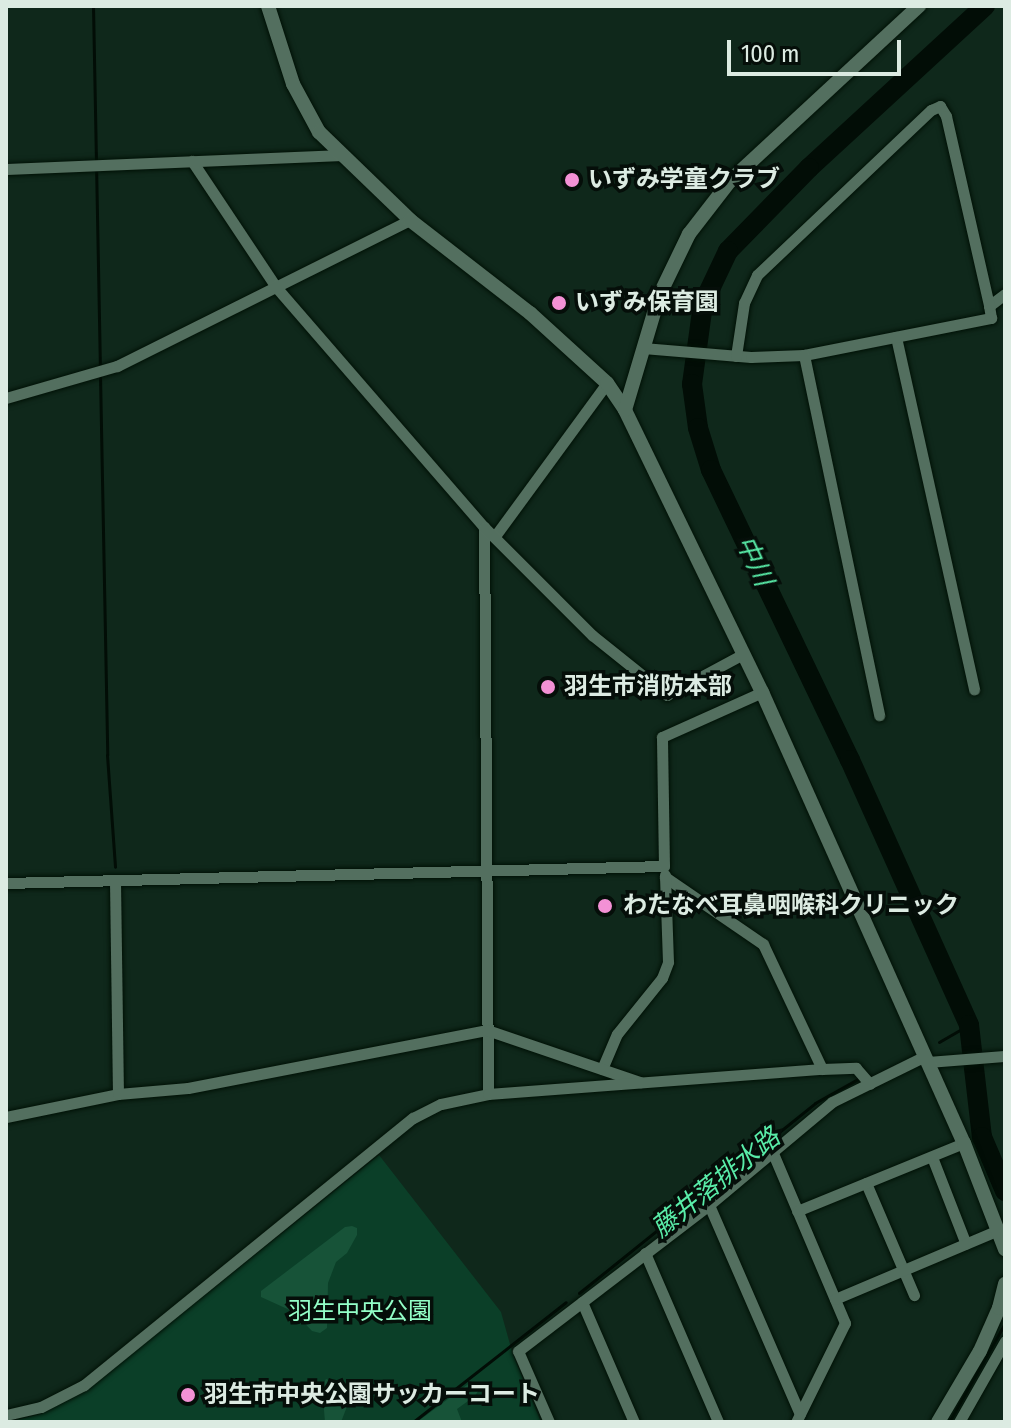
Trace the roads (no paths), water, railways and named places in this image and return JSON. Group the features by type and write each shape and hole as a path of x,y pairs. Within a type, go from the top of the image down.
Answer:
{"street":[{"path":"268,6 293,84 319,132 410,220 530,313 607,383 625,410 762,692 964,1143 1005,1249"},
{"path":"625,410 659,296 689,234 730,181 919,6"},
{"path":"643,348 736,356 804,355 991,318 946,116 940,106 897,141 757,275 744,303 736,356"},
{"path":"6,169 343,155"},
{"path":"192,161 276,287 484,527 592,635 667,695 743,654"},
{"path":"6,398 117,366 410,220"},
{"path":"989,306 1005,294"},
{"path":"896,337 974,689"},
{"path":"804,355 879,715"},
{"path":"495,536 607,383"},
{"path":"484,527 484,870 488,1094"},
{"path":"602,1069 617,1034 644,1003 668,962 662,737 762,692"},
{"path":"6,883 484,870 665,872 763,944 822,1069"},
{"path":"115,881 118,1094"},
{"path":"6,1117 118,1094 188,1088 487,1030 644,1084"},
{"path":"549,1422 518,1351 709,1205 832,1102 926,1059 1005,1056"},
{"path":"6,1415 41,1407 84,1385 413,1118 441,1104 488,1094 822,1069 856,1068 870,1084"},
{"path":"797,1211 964,1143"},
{"path":"772,1151 845,1323 798,1418"},
{"path":"932,1157 966,1244"},
{"path":"866,1183 914,1295"},
{"path":"709,1205 798,1418"},
{"path":"835,1299 998,1230"},
{"path":"645,1253 718,1422"},
{"path":"938,1422 980,1351 999,1308 1005,1284"},
{"path":"582,1302 634,1422"},
{"path":"959,1422 1005,1341"}],"waterway":[{"path":"93,6 100,367"},
{"name":"中川","path":"985,6 809,168 728,251 703,304 692,384 698,428 711,470 850,760 969,1025 982,1137 1005,1191"},
{"path":"100,375 107,755 115,867"},
{"name":"藤井落排水路","path":"939,1042 969,1025"},
{"name":"藤井落排水路","path":"579,1293 815,1103 858,1079"},
{"name":"藤井落排水路","path":"413,1422 566,1302"},
{"path":"949,1422 1005,1323"}],"place":[{"name":"いずみ学童クラブ","path":"572,180"},
{"name":"いずみ保育園","path":"559,303"},
{"name":"羽生市消防本部","path":"548,687"},
{"name":"わたなべ耳鼻咽喉科クリニック","path":"605,906"},
{"name":"羽生市中央公園サッカーコート","path":"188,1395"}],"park label":[{"name":"羽生中央公園","path":"360,1312"}]}
